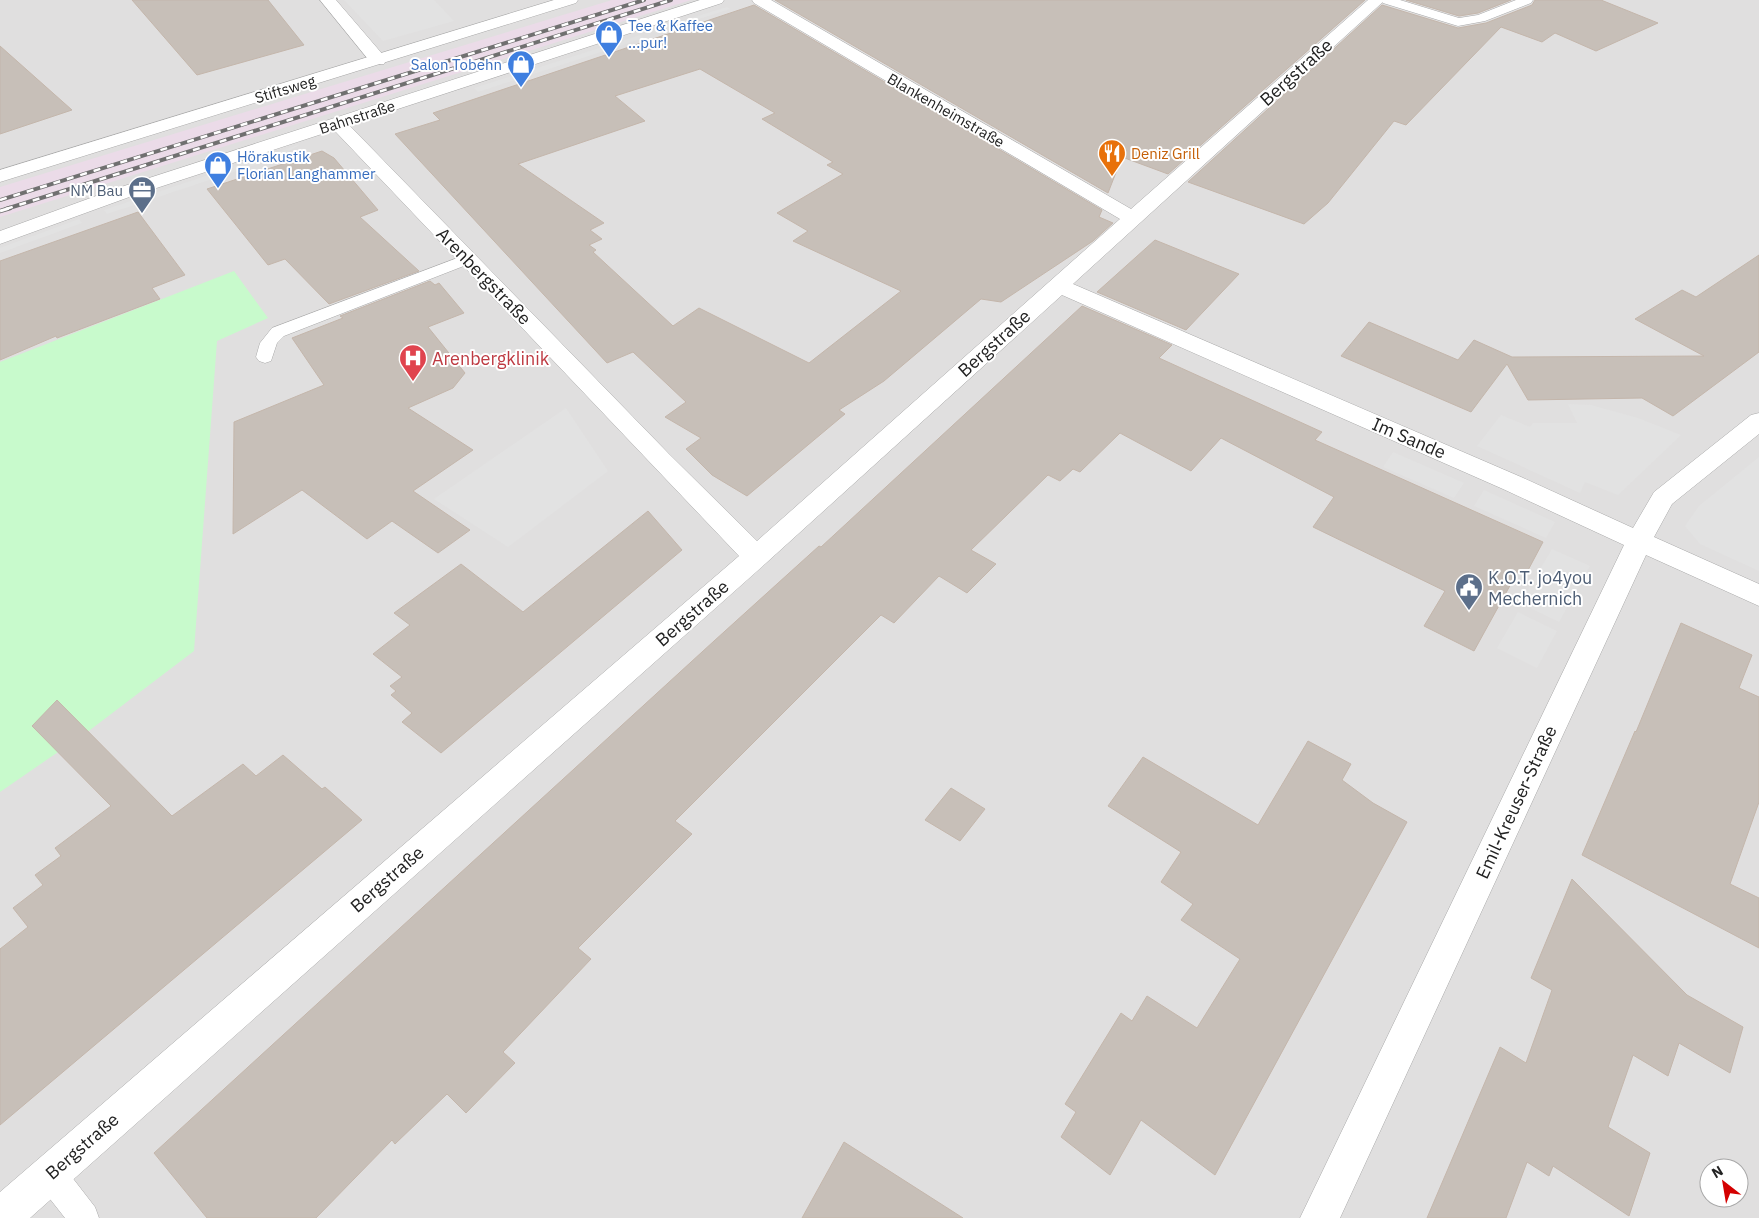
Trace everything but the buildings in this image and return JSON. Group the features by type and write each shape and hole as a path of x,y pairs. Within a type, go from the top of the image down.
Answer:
{"street":[{"path":"328,0 378,60"},
{"name":"Stiftsweg","path":"0,176 570,0"},
{"name":"Bahnstraße","path":"0,238 125,192 716,0"},
{"name":"Blankenheimstraße","path":"760,0 1132,218"},
{"name":"Bergstraße","path":"0,1218 756,557 1057,285 1377,0"},
{"name":"Arenbergstraße","path":"338,124 660,460 756,557"},
{"name":"Im Sande","path":"1057,285 1512,483 1759,596"},
{"name":"Emil-Kreuser-Straße","path":"1320,1218 1639,541 1663,498 1759,421"}],"lane":[{"path":"1387,0 1458,22 1481,18 1527,0"},
{"path":"265,357 265,349 269,340 278,332 468,259"},
{"path":"50,1174 84,1218"}],"shaded area":[{"path":"0,0 1759,0 1759,1218 0,1218"},
{"path":"344,0 434,0 454,21 383,41"},
{"path":"612,0 691,0 0,217 0,187"},
{"path":"727,7 730,9 656,33 652,30"},
{"path":"640,35 644,38 478,92 474,88"},
{"path":"301,144 279,157 107,214 104,210"},
{"path":"79,219 82,223 0,253 0,248"},
{"path":"1568,404 1591,405 1638,418 1681,435 1618,495 1585,482 1580,493 1477,446 1501,415 1530,427 1533,423 1577,423"},
{"path":"566,408 608,471 508,547 434,499"},
{"path":"1393,452 1464,483 1454,498 1383,467"},
{"path":"1759,457 1759,571 1700,544 1685,526 1699,506"},
{"path":"1484,490 1555,522 1546,538 1474,506"},
{"path":"1552,549 1590,566 1559,622 1520,603"},
{"path":"1518,612 1557,631 1537,668 1497,648"}],"green space":[{"path":"234,271 268,318 217,341 194,651 90,730 0,792 0,362"}],"railway":[{"path":"0,200 644,0"},
{"path":"6,209 671,0"},
{"path":"0,211 10,208"}],"place":[{"name":"Tee & Kaffee ...pur!","path":"609,58"},
{"name":"Salon Tobehn","path":"521,88"},
{"name":"Deniz Grill","path":"1112,177"},
{"name":"Hörakustik Florian Langhammer","path":"218,189"},
{"name":"NM Bau","path":"142,214"},
{"name":"Arenbergklinik","path":"413,382"},
{"name":"K.O.T. jo4you Mechernich","path":"1469,611"}]}
